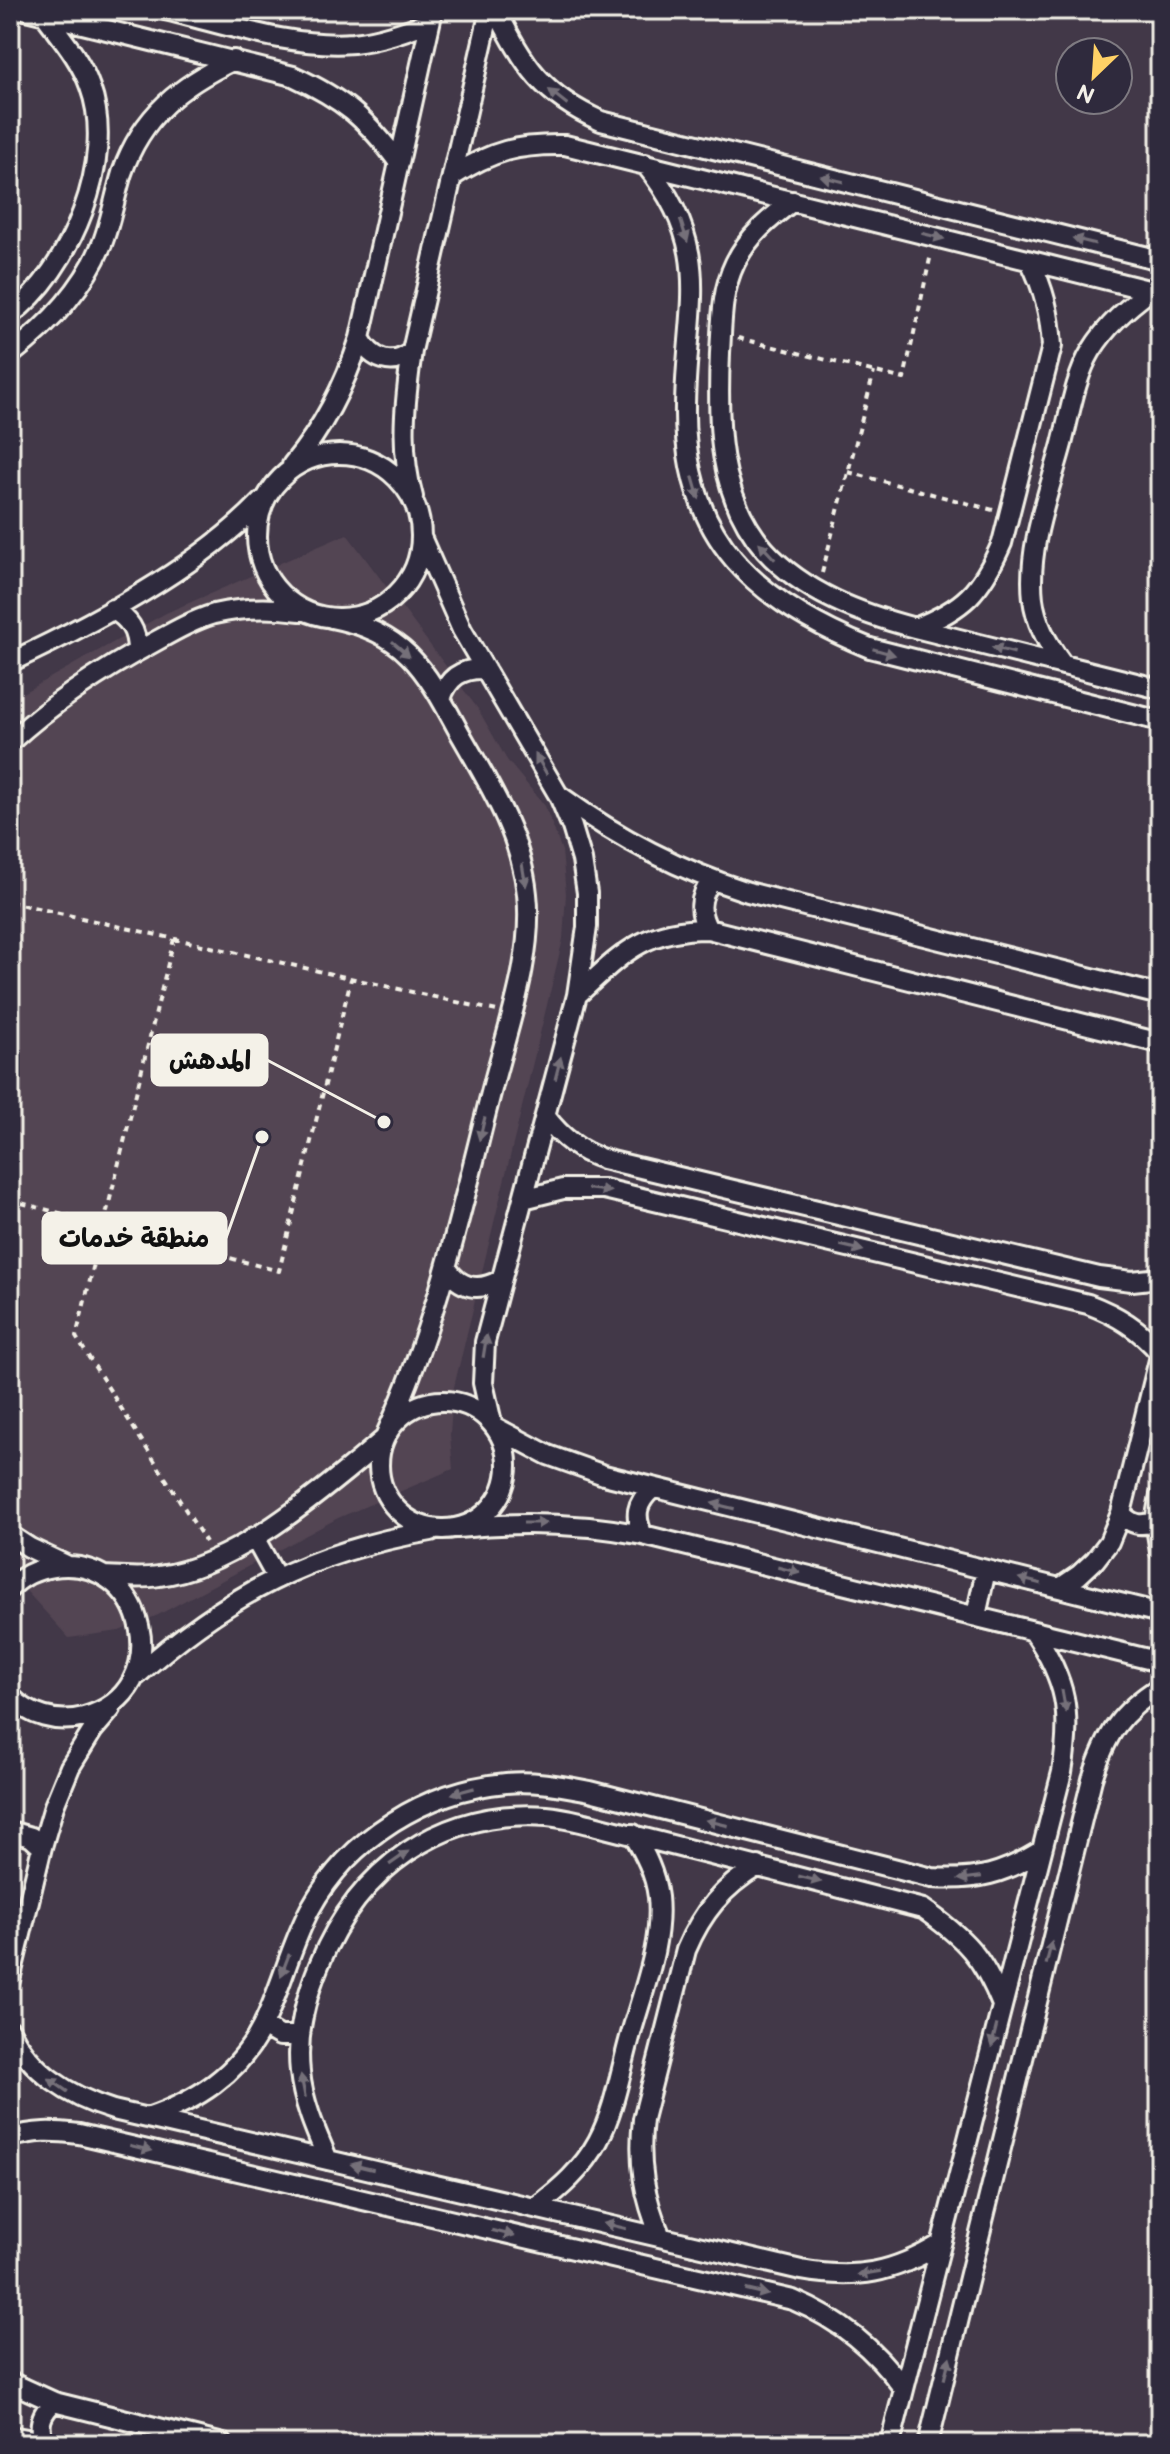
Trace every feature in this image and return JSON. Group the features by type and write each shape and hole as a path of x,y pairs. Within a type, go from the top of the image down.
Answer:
{"street":[{"path":"165,10 313,43 353,43 392,36 432,16"},
{"path":"457,1528 476,1520 493,1506 503,1488 508,1467 505,1446 486,1403 485,1342 577,995 586,938 587,893 582,860 559,796 452,610 421,537 410,485 404,431 412,351 490,10"},
{"path":"496,10 530,71 574,109 601,121 1160,260"},
{"path":"35,12 293,76 325,90 354,110 399,163"},
{"path":"10,315 40,286 59,260 79,220 94,165 97,114 91,88 79,64 35,12"},
{"path":"10,662 112,609 220,541 267,496 303,452 343,386 360,338 432,16"},
{"path":"260,66 268,51 267,34"},
{"path":"10,355 37,334 85,277 102,244 123,173 153,116 177,93 204,74 234,60"},
{"path":"595,152 591,135 601,121"},
{"path":"453,176 478,160 506,149 535,144 565,145 1156,292"},
{"path":"94,165 111,162 123,173"},
{"path":"645,164 662,184 675,207 691,256 693,282 684,408 694,484 706,517 722,547 745,573 771,595 813,622 870,648 1160,721"},
{"path":"793,201 770,218 751,238 725,289 718,402 726,473 734,502 748,528 766,551 789,572 848,607 915,628 1160,689"},
{"path":"981,248 989,218"},
{"path":"915,628 944,617 969,598 989,573 1002,543 1052,346 1050,316 1043,287 1030,261"},
{"path":"693,282 725,289"},
{"path":"1063,665 1049,646 1039,624 1033,600 1034,552 1078,382 1089,354 1106,329 1127,308 1156,292"},
{"path":"360,338 373,356 384,360 405,358 412,351"},
{"path":"1046,376 1059,371 1073,376 1078,382"},
{"path":"283,475 306,460 333,454 360,457 385,468 404,487 417,511"},
{"path":"267,496 257,522 257,549 266,575 283,596 306,611"},
{"path":"331,618 358,616 383,606 403,588 417,564 421,537"},
{"path":"1002,543 1006,549 1019,555 1034,552"},
{"path":"771,595 789,572"},
{"path":"10,742 74,691 185,625 242,609 271,607 306,611 357,623 381,633 402,648 420,667 441,699 503,811 524,868 528,928 511,1014 447,1268 419,1357 385,1436 379,1459 380,1479 387,1497 400,1513 416,1524 436,1530"},
{"path":"112,609 132,625 137,638 137,651"},
{"path":"441,699 452,678 473,669 485,669"},
{"path":"559,796 648,852 712,881 1160,995"},
{"path":"708,929 700,910 705,889 712,881"},
{"path":"577,995 637,944 659,934 683,929 708,929 1160,1043"},
{"path":"546,1117 567,1141 603,1159 1099,1277 1132,1281 1160,1278"},
{"path":"523,1199 563,1189 604,1189 1088,1304 1138,1331 1160,1355 1121,1513 1109,1542 1095,1560 1060,1588"},
{"path":"447,1268 453,1278 477,1288 500,1280"},
{"path":"104,1576 161,1576 215,1558 254,1537 320,1491 385,1436 400,1416 418,1406 437,1401 458,1402 477,1410 494,1425 548,1455 652,1489 1160,1613"},
{"path":"643,1535 637,1523 637,1510 642,1497 652,1489"},
{"path":"1160,1495 1155,1521 1160,1552"},
{"path":"1121,1513 1140,1525 1155,1521"},
{"path":"10,1980 42,1847 70,1767 93,1730 134,1678 199,1623 276,1577 352,1548 436,1530 505,1523 566,1523 643,1535 1160,1662"},
{"path":"10,1535 66,1565"},
{"path":"254,1537 276,1577"},
{"path":"10,1588 17,1580 40,1568 66,1565 86,1568 104,1576 122,1591 135,1610 142,1632 142,1656 134,1678"},
{"path":"976,1616 986,1570"},
{"path":"890,2444 1062,1772 1067,1710 1061,1682 1050,1655 1033,1631"},
{"path":"928,2444 1092,1779 1109,1734 1123,1715 1160,1687"},
{"path":"10,1696 20,1706 44,1718 72,1720 98,1713 120,1697"},
{"path":"1062,1772 1078,1770 1092,1779"},
{"path":"147,2118 203,2094 227,2075 247,2053 263,2026 295,1941 312,1906 334,1875 360,1847 390,1823 426,1802 466,1789 507,1783 549,1783 577,1788 932,1878 961,1880 990,1875 1017,1865 1042,1850"},
{"path":"328,2160 306,2101 300,2072 300,2036 313,1979 341,1919 360,1892 391,1863 426,1840 465,1824 506,1816 548,1816 633,1834 923,1909 973,1949 990,1975 1002,2005"},
{"path":"10,1831 31,1837 42,1847"},
{"path":"535,2208 560,2189 581,2167 598,2141 610,2113 656,1941 658,1896 645,1853 633,1834"},
{"path":"661,2237 651,2215 643,2180 643,2119 686,1950 695,1929 714,1901 738,1877 758,1866"},
{"path":"923,1909 933,1895 932,1878"},
{"path":"656,1941 673,1938 686,1950"},
{"path":"263,2026 280,2036 300,2036"},
{"path":"10,2030 28,2057 46,2076 90,2103 801,2270 858,2276 915,2260 941,2244"},
{"path":"79,2134 77,2116 90,2103"},
{"path":"610,2113 629,2123 643,2119"},
{"path":"10,2138 29,2132 79,2134 793,2300 843,2325 866,2344 904,2389"},
{"path":"467,2225 474,2193"},
{"path":"793,2300 805,2288 806,2281 801,2270"},
{"path":"10,2382 54,2402 223,2444"},
{"path":"48,2443 40,2424 42,2415 54,2402"},
{"path":"10,2436 48,2443"}],"path":[{"path":"721,334 904,379 935,236"},
{"path":"817,591 875,372"},
{"path":"848,472 1009,514"},
{"path":"10,902 511,1014"},
{"path":"174,939 76,1337 215,1558"},
{"path":"10,1200 279,1271 351,979"}],"shaded area":[{"path":"347,534 478,709 507,760 545,806 562,851 566,894 563,939 453,1391 450,1435 453,1469 338,1518 158,1615 119,1631 69,1638 10,1573 10,700 166,613"}],"place":[{"name":"المدهش","path":"384,1122"},
{"name":"منطقة خدمات","path":"262,1137"}]}
